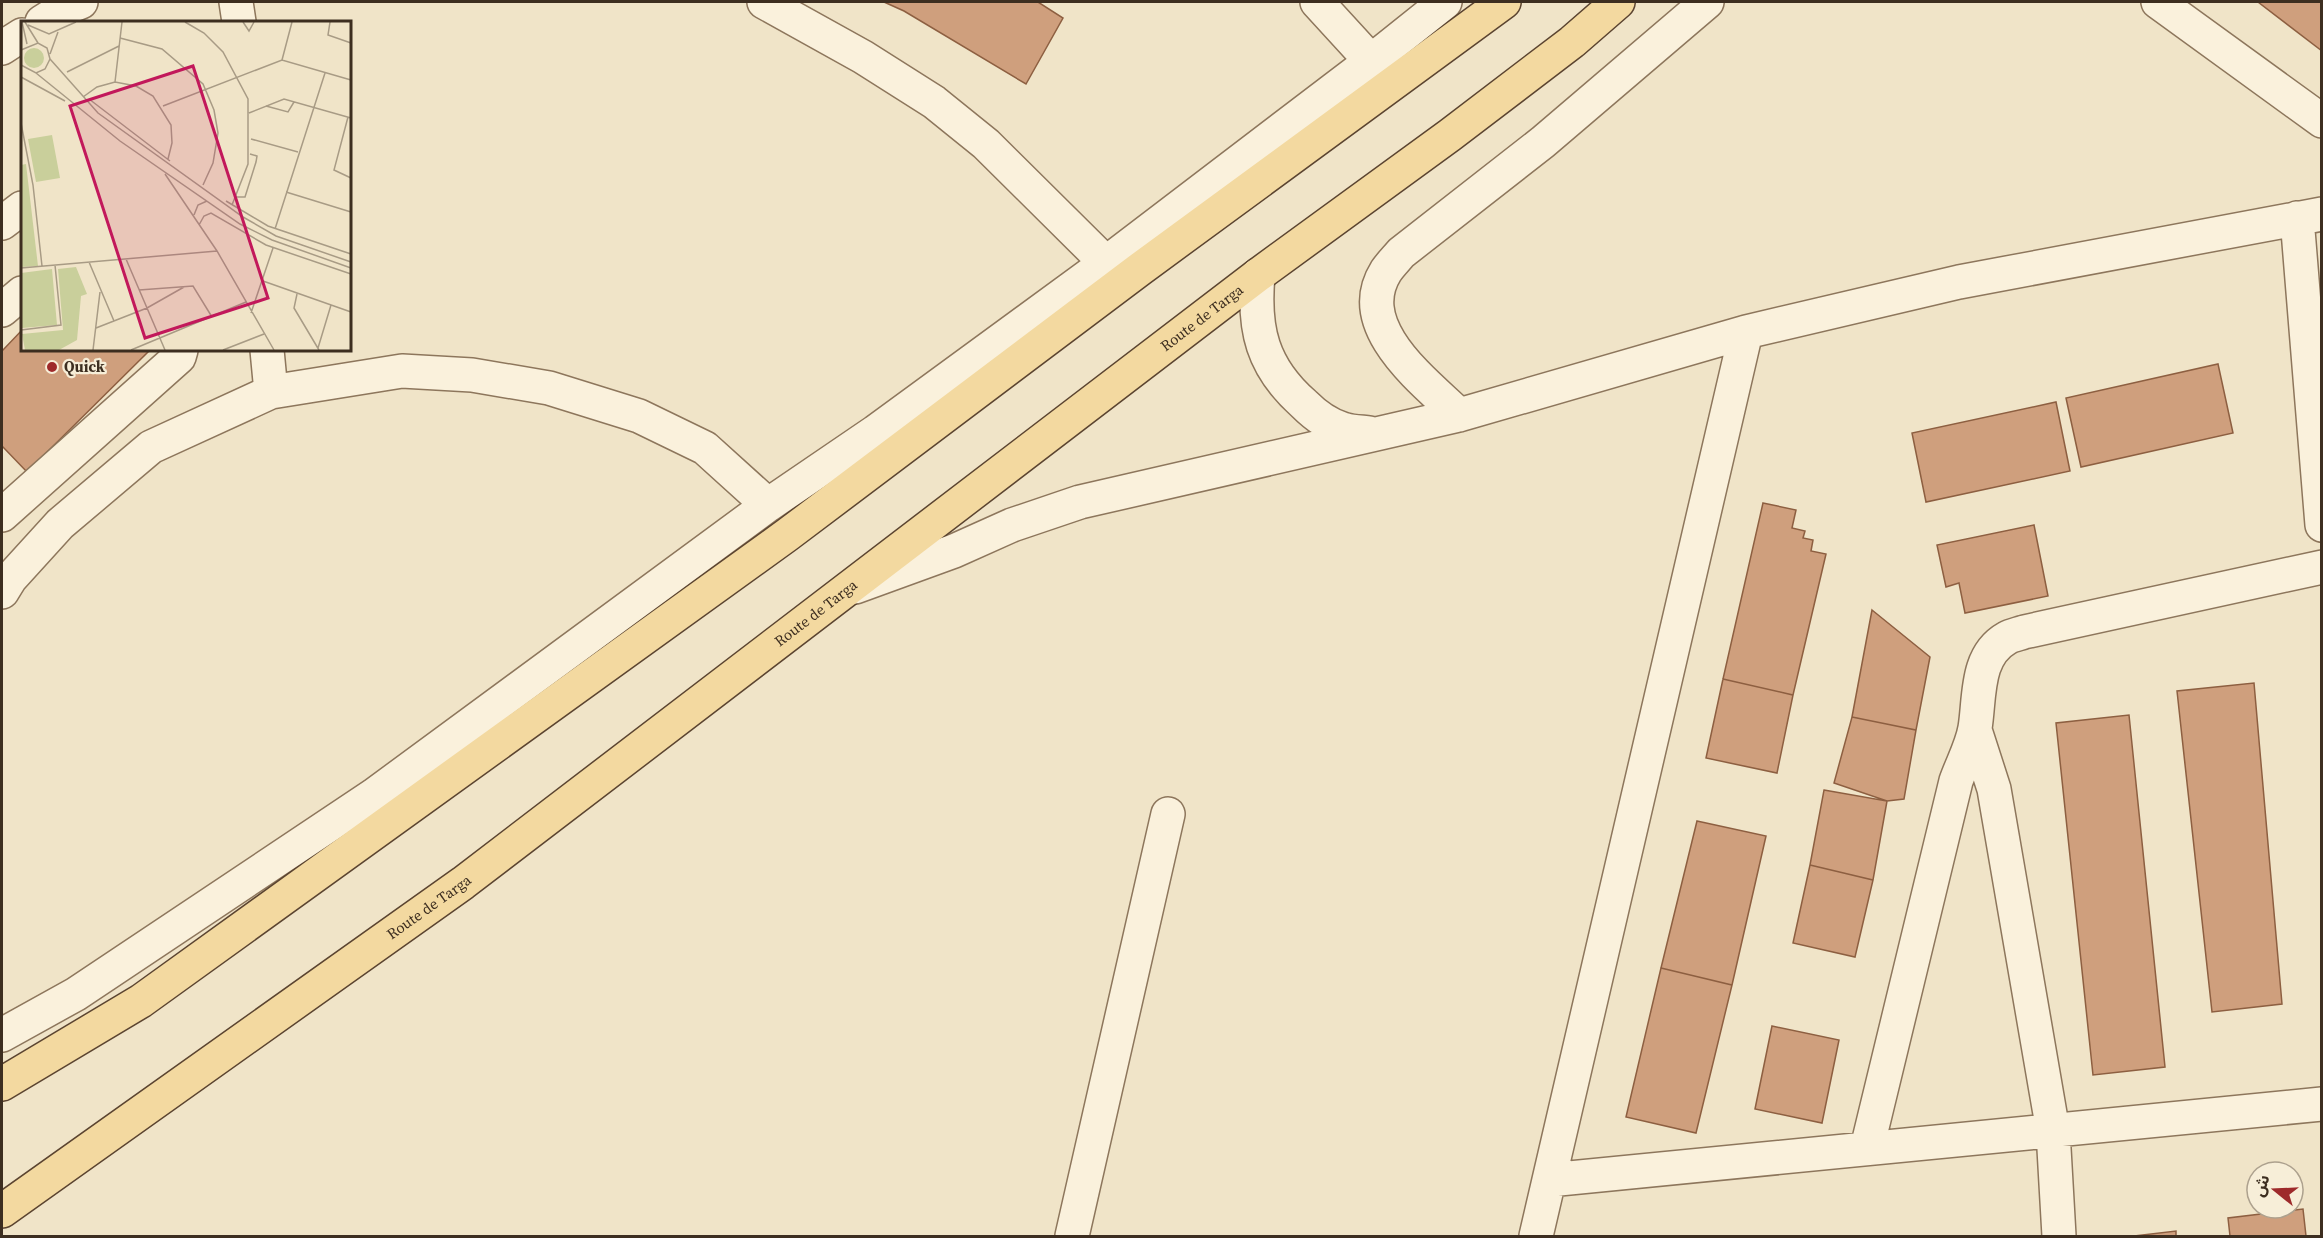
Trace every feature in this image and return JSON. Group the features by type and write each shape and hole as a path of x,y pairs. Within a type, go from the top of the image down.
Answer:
{"main road":[{"path":"2,1084 170,980 787,535 1140,269 1504,2"},
{"name":"Route de Targa","path":"2,1211 463,883 1258,275 1572,42 1618,2"}],"street":[{"path":"44,21 61,10 81,2"},
{"path":"236,2 238,21"},
{"path":"764,2 863,57 934,102 986,144 1106,263"},
{"path":"1317,2 1371,61"},
{"path":"2,1035 76,994 374,795 768,505 875,432 1106,263 1445,2"},
{"path":"1459,415 1403,361 1388,341 1380,324 1377,305 1380,287 1386,272 1401,253 1543,142 1707,2"},
{"path":"2158,2 2322,121"},
{"path":"2,48 21,36"},
{"path":"2,223 21,209"},
{"path":"845,591 954,551 1012,525 1080,502 1459,415 1746,332 1959,282 2309,216 2322,525"},
{"path":"1258,275 1256,306 1260,338 1272,368 1291,393 1314,414 1342,429 1381,434"},
{"path":"2,310 21,294"},
{"path":"1536,1236 1746,332"},
{"path":"2,515 179,357 181,351"},
{"path":"267,351 271,392"},
{"path":"2,592 10,579 60,524 151,447 271,392 402,371 472,375 549,388 639,416 705,448 768,505"},
{"path":"1867,1149 1956,781 1975,730 1979,683 1985,665 1994,650 2006,638 2024,632 2322,567"},
{"path":"1975,730 1995,789 2053,1131 2059,1236"},
{"path":"1072,1236 1168,814"},
{"path":"1549,1180 2322,1104"}],"building":[{"path":"884,2 1038,2 1063,18 1026,84 904,11"},
{"path":"2258,2 2322,2 2322,51"},
{"path":"21,331 21,351 149,351 27,472 2,446 2,351"},
{"path":"2218,364 2233,433 2081,467 2066,398"},
{"path":"2056,402 2070,471 1926,502 1912,433"},
{"path":"1763,503 1796,510 1792,528 1805,531 1803,538 1813,540 1811,551 1826,554 1793,695 1723,679"},
{"path":"2034,525 2048,596 1965,613 1959,583 1946,587 1937,545"},
{"path":"1872,610 1930,657 1916,730 1852,717"},
{"path":"1723,679 1793,695 1777,773 1706,758"},
{"path":"2254,683 2282,1004 2212,1012 2177,691"},
{"path":"2129,715 2165,1067 2093,1075 2056,723"},
{"path":"1852,717 1916,730 1904,799 1887,801 1834,783"},
{"path":"1824,790 1887,801 1873,880 1810,865"},
{"path":"1697,821 1766,836 1732,985 1661,968"},
{"path":"1810,865 1873,880 1855,957 1793,943"},
{"path":"1661,968 1732,985 1696,1133 1626,1117"},
{"path":"1772,1026 1839,1040 1822,1123 1755,1109"},
{"path":"2245,1216 2245,1220 2304,1220 2306,1236 2230,1236 2228,1218"},
{"path":"2176,1231 2176,1236 2134,1236"}],"place":[{"name":"Quick","path":"52,367"}]}
